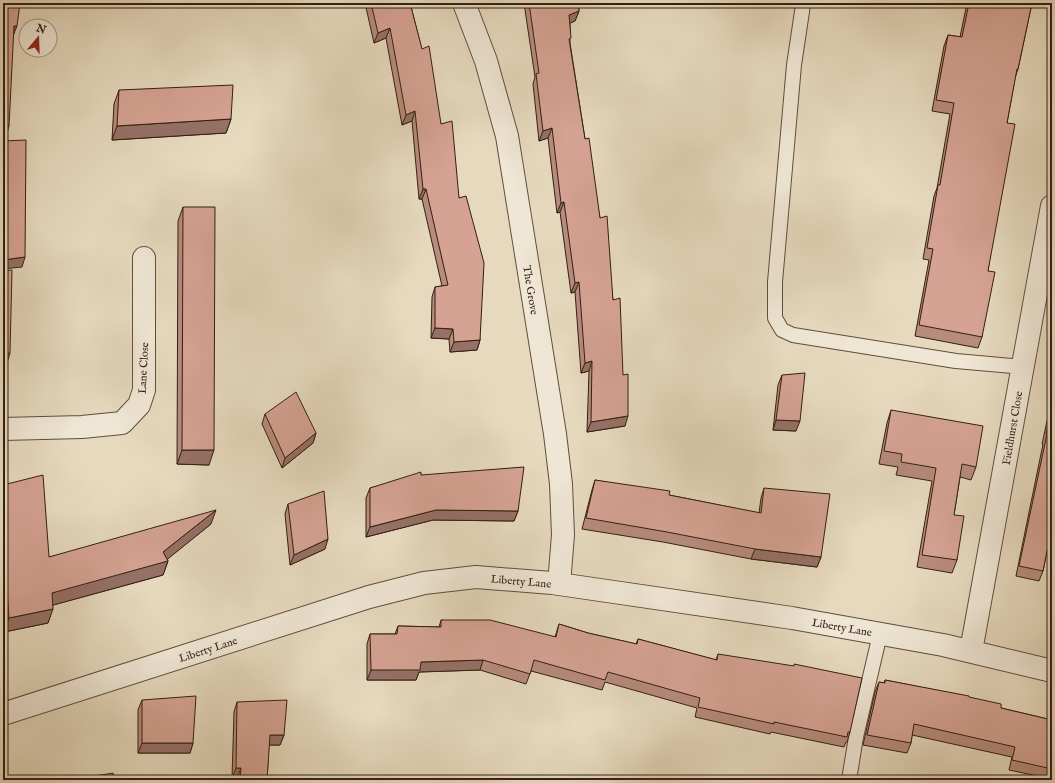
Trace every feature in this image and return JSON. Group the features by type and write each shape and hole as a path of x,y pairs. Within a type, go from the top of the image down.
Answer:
{"street":[{"name":"The Grove","path":"464,3 486,61 507,136 555,434 561,484 563,535 559,584"},
{"name":"Fieldhurst Close","path":"971,651 1052,206"},
{"name":"Lane Close","path":"3,429 82,427 122,423 139,405 144,390 144,258"},
{"name":"Liberty Lane","path":"3,714 361,600 424,583 476,577 559,584 792,618 971,651 1052,671"}],"lane":[{"path":"803,5 794,65 775,282 775,318 782,330 793,335 956,361 1023,367"},
{"path":"849,780 856,737 880,634"}],"building":[{"path":"3,3 20,3 17,26 14,26 9,126 3,127"},
{"path":"371,3 410,3 422,49 429,46 441,124 452,121 459,198 466,196 484,263 480,340 454,342 453,329 435,328 435,287 448,285 426,189 423,189 415,111 406,115 390,28 378,33"},
{"path":"529,3 578,3 579,11 569,15 571,38 569,39 585,139 589,138 600,218 607,216 613,300 620,298 623,375 628,374 628,416 591,422 592,361 585,363 579,282 575,283 564,202 561,203 552,128 543,131 536,74 539,73"},
{"path":"969,3 1032,3 1017,69 1007,123 1015,124 988,271 995,272 982,337 919,325 933,249 927,248 938,185 940,185 954,103 936,100 948,35 962,37"},
{"path":"233,85 231,119 117,126 119,90"},
{"path":"26,140 25,257 3,260 3,141"},
{"path":"183,207 215,207 214,450 182,450"},
{"path":"12,270 10,353 3,354 3,271"},
{"path":"805,373 800,421 776,420 782,375"},
{"path":"296,392 316,433 285,458 265,414"},
{"path":"1052,405 1052,526 1043,571 1019,566"},
{"path":"891,410 983,426 976,467 962,464 954,515 964,516 957,560 922,555 936,468 901,462 902,454 884,451"},
{"path":"524,467 518,511 436,510 370,527 370,488 421,472 421,475"},
{"path":"43,475 49,557 216,510 163,552 168,561 52,593 53,609 9,618 3,530 3,485"},
{"path":"595,480 670,491 669,495 761,513 764,488 830,494 821,557 755,549 586,518"},
{"path":"324,491 328,539 294,555 288,504"},
{"path":"441,620 490,620 556,637 559,624 588,633 637,644 638,639 717,660 718,654 794,666 794,664 862,678 850,732 848,732 847,737 774,722 774,724 698,707 700,698 608,672 605,680 534,660 530,674 483,660 421,662 420,670 371,670 370,634 397,634 398,626 441,627"},
{"path":"885,680 969,696 1001,704 1001,708 1052,720 1052,769 1012,760 1015,747 914,724 911,743 867,735 879,682 885,683"},
{"path":"196,696 193,743 142,743 142,700"},
{"path":"287,700 284,735 270,735 267,780 240,780 241,768 236,768 237,702"},
{"path":"113,773 114,780 71,780"}]}
